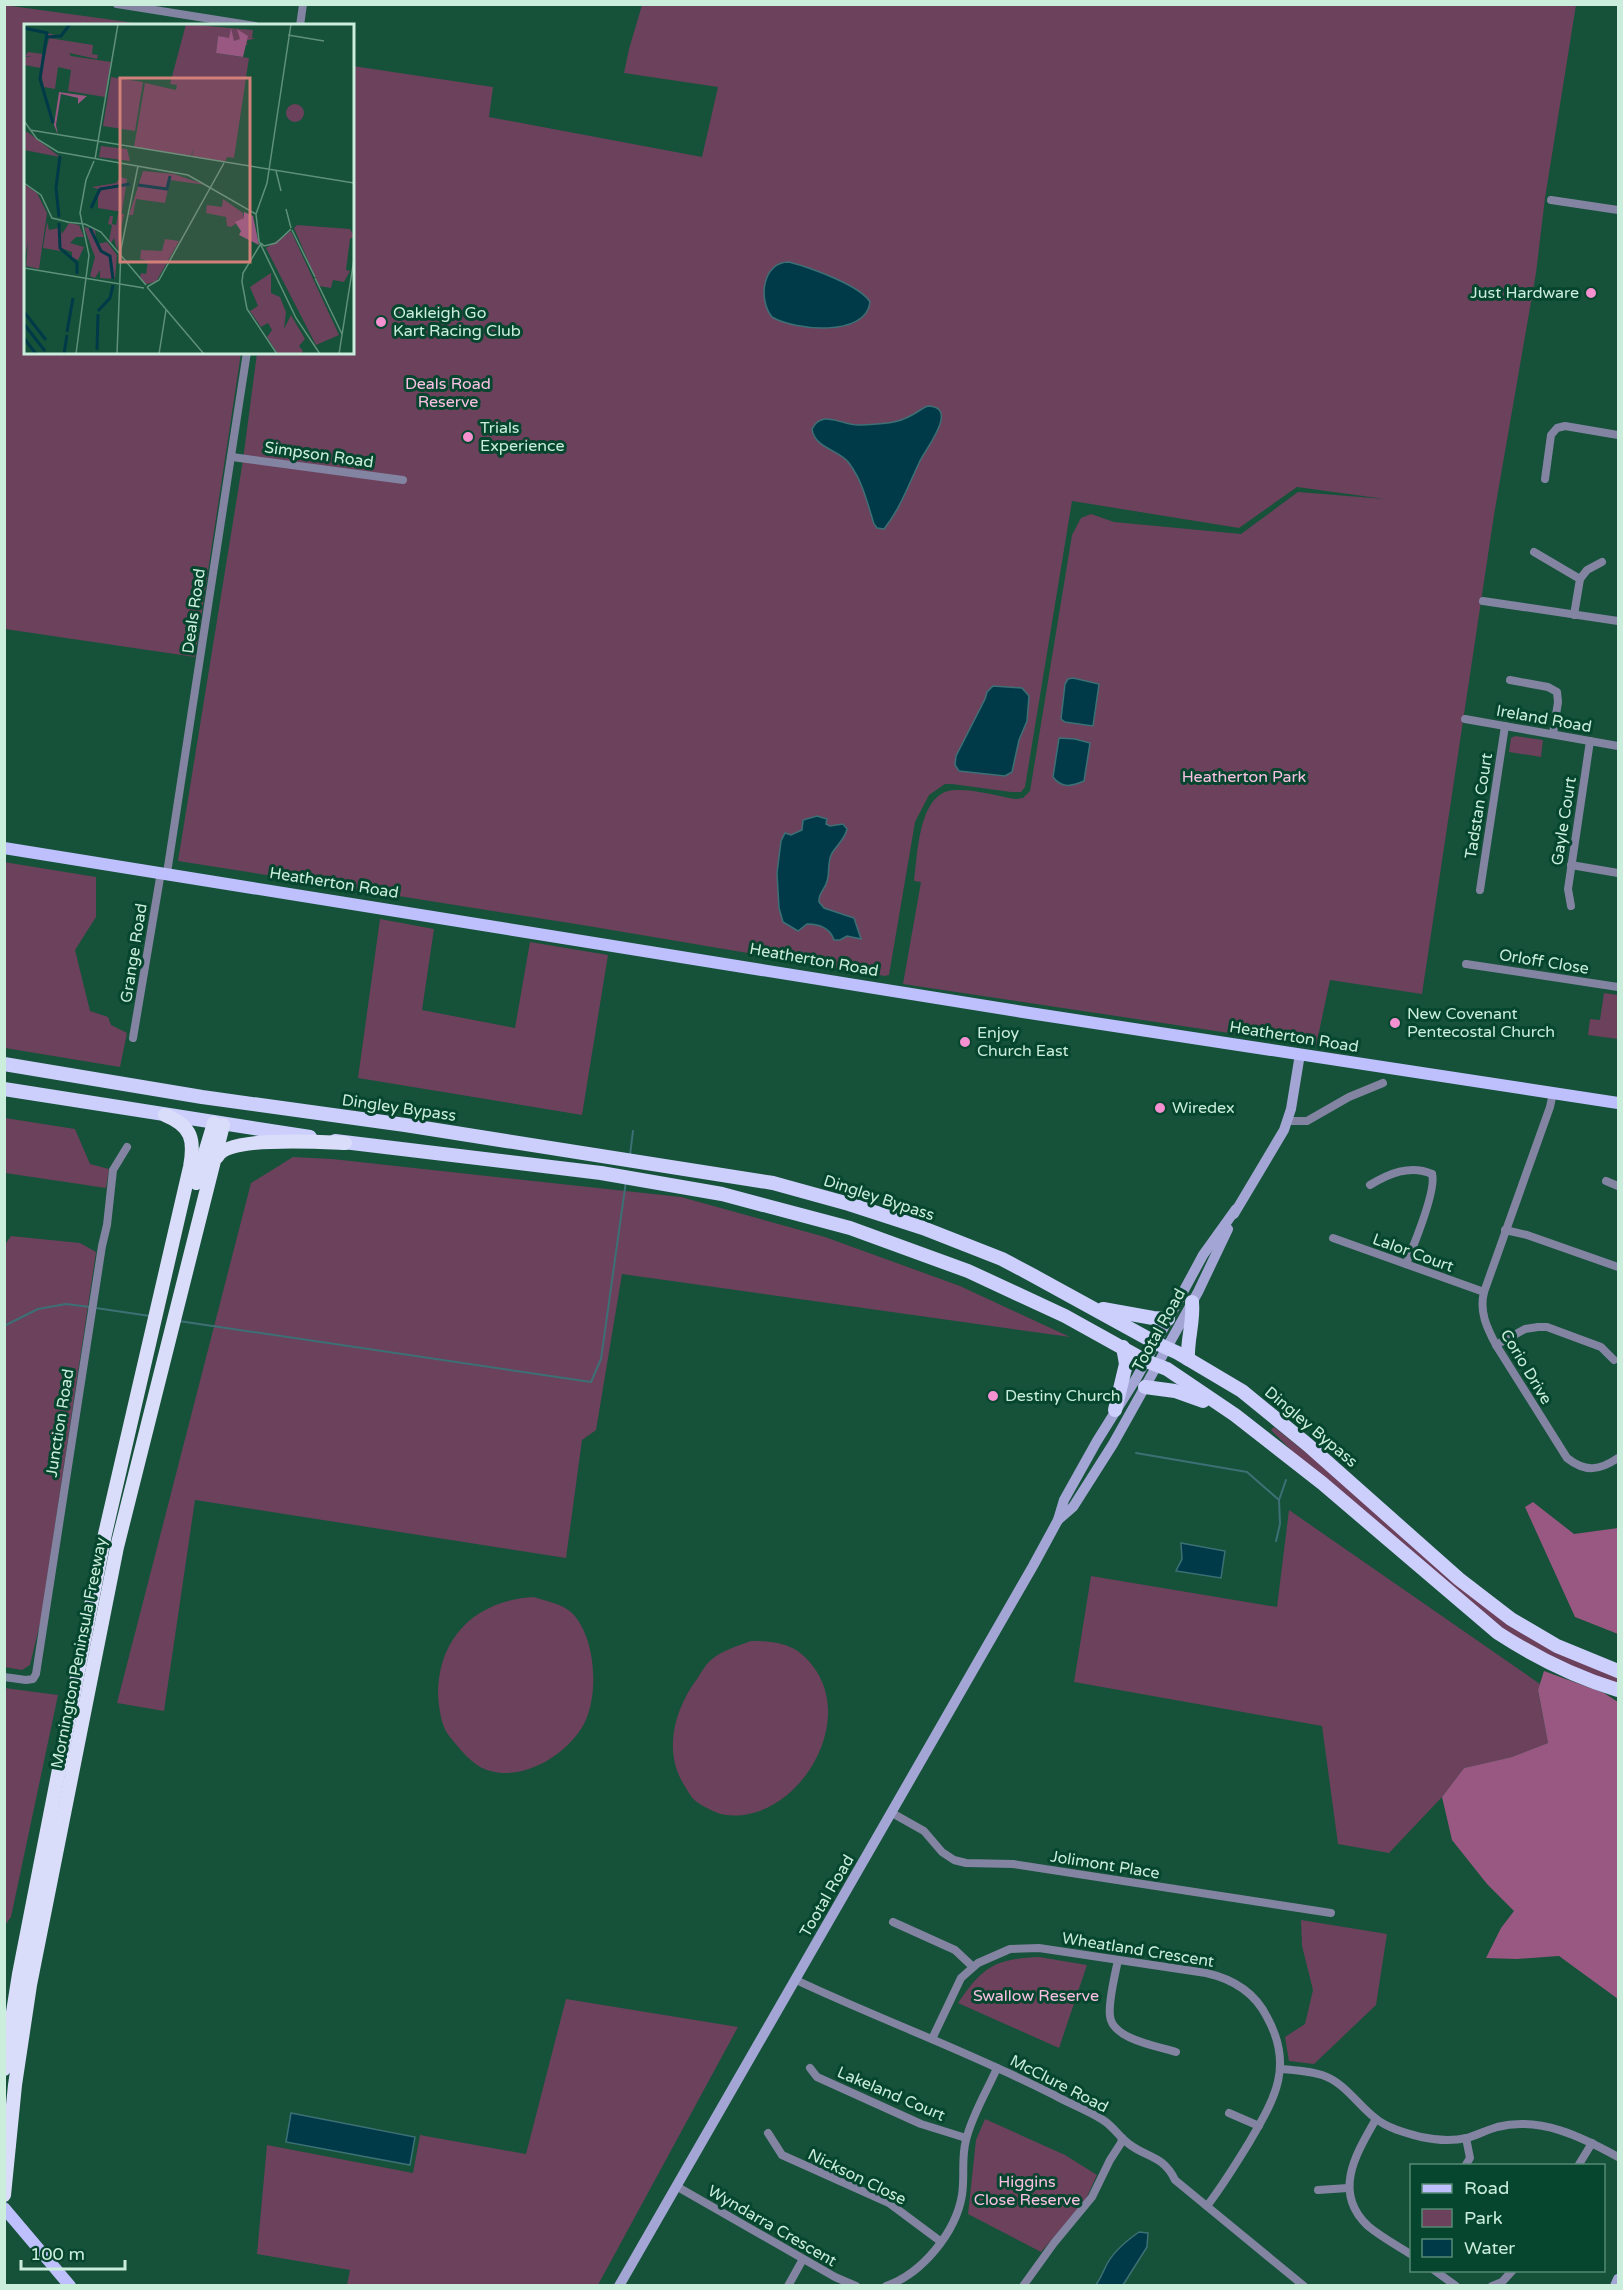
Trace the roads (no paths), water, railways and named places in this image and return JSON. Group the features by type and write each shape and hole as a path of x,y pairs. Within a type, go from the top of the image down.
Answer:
{"highway":[{"name":"Dingley Bypass","path":"4,1064 773,1183 923,1228 1002,1259 1188,1359 1242,1391 1308,1445 1459,1579 1511,1619 1557,1646 1618,1670"},
{"path":"4,1089 345,1143 634,1178 753,1202 813,1217 885,1240 1000,1286 1065,1316 1151,1363 1167,1369 1235,1415 1330,1490 1498,1633 1523,1649 1561,1668 1618,1690"},
{"path":"218,1124 225,1100"},
{"name":"Mornington Peninsula Freeway","path":"4,2069 19,1974 105,1534 190,1167 192,1152 188,1129 165,1115"},
{"name":"Mornington Peninsula Freeway","path":"171,1256 218,1124"},
{"name":"Mornington Peninsula Freeway","path":"5,2195 17,2075 37,1948 117,1547 217,1157 218,1124"},
{"path":"217,1157 224,1149 253,1144 345,1143"},
{"path":"1188,1359 1188,1341 1194,1319 1192,1302"},
{"path":"1092,1307 1168,1319"},
{"path":"1115,1410 1126,1364 1123,1347"},
{"path":"1145,1387 1175,1391 1235,1415"}],"main road":[{"name":"Heatherton Road","path":"4,848 1023,1012 1618,1103"},
{"name":"Tootal Road","path":"1161,1345 1168,1319 1203,1255 1236,1209 1274,1149 1293,1101 1300,1054"},
{"name":"Tootal Road","path":"619,2286 1058,1520 1065,1500 1115,1410 1151,1363 1192,1302 1214,1260 1236,1209"},
{"name":"Tootal Road","path":"1058,1520 1073,1507 1145,1387 1151,1363"},
{"path":"4,2208 70,2286"},
{"path":"1615,2286 1618,2279"}],"street":[{"path":"117,4 242,24"},
{"path":"300,24 303,4"},
{"path":"1551,200 1618,210"},
{"name":"Deals Road","path":"164,873 247,354"},
{"path":"1545,479 1551,435 1557,428 1565,426 1618,435"},
{"name":"Simpson Road","path":"232,457 403,480"},
{"path":"1534,552 1580,579"},
{"path":"1574,615 1580,579 1587,570 1602,562"},
{"path":"1483,601 1618,621"},
{"path":"1510,680 1548,687 1557,692 1558,702 1553,734"},
{"name":"Ireland Road","path":"1465,719 1618,746"},
{"name":"Tadstan Court","path":"1480,890 1505,726"},
{"name":"Gayle Court","path":"1571,906 1568,889 1590,741"},
{"path":"1571,865 1618,873"},
{"name":"Grange Road","path":"133,1038 164,873"},
{"name":"Orloff Close","path":"1466,964 1618,987"},
{"path":"1287,1121 1307,1121 1349,1097 1383,1083"},
{"name":"Corio Drive","path":"1553,1093 1484,1292 1482,1304 1484,1321 1567,1458 1580,1467 1592,1470 1603,1467 1618,1458"},
{"name":"Junction Road","path":"4,1677 26,1680 33,1679 36,1674 107,1225 113,1170 128,1147"},
{"path":"1370,1185 1402,1171 1418,1170 1434,1173 1424,1218 1406,1264"},
{"path":"1606,1181 1618,1186"},
{"path":"1507,1226 1618,1268"},
{"name":"Lalor Court","path":"1333,1239 1484,1292"},
{"path":"1497,1345 1525,1329 1547,1328 1601,1347 1614,1360"},
{"name":"Jolimont Place","path":"892,1813 924,1831 942,1852 954,1860 966,1863 1013,1864 1331,1913"},
{"path":"893,1922 955,1950 972,1966"},
{"name":"Wheatland Crescent","path":"932,2039 957,1984 972,1966 1001,1951 1019,1948 1039,1948 1215,1976 1245,1990 1261,2007 1274,2032 1279,2046 1281,2069 1270,2108 1227,2180 1207,2206"},
{"path":"1118,1960 1110,2016 1114,2028 1124,2036 1176,2052"},
{"name":"McClure Road","path":"796,1980 872,2016 932,2039 997,2068 1087,2111 1114,2128 1131,2146 1149,2154 1164,2165 1174,2180 1304,2286"},
{"name":"Lakeland Court","path":"810,2068 817,2078 921,2124 966,2138"},
{"path":"886,2286 918,2269 952,2222 961,2201 966,2138 997,2068"},
{"path":"1281,2069 1323,2075 1341,2085 1376,2119 1398,2130 1422,2137 1446,2140 1466,2138 1496,2127 1537,2124 1592,2143 1618,2157"},
{"path":"1230,2114 1259,2126"},
{"path":"1376,2119 1359,2148 1348,2188 1358,2213 1368,2226 1410,2253"},
{"name":"Nickson Close","path":"768,2133 782,2155 889,2203 940,2241"},
{"path":"1023,2286 1092,2197 1122,2138"},
{"path":"1466,2138 1470,2157 1466,2164"},
{"path":"1579,2164 1592,2143"},
{"name":"Wyndarra Crescent","path":"676,2186 835,2277 856,2286"},
{"path":"1318,2190 1348,2188"},
{"path":"788,2286 803,2259"},
{"path":"1435,2272 1456,2286"},
{"path":"1492,2286 1502,2282 1512,2272"}],"water":[{"path":"789,262 820,272 856,289 870,302 866,314 843,326 827,328 796,325 772,317 765,301 765,283 773,268"},
{"path":"928,406 937,408 941,414 941,422 895,513 884,529 877,528 854,470 845,458 822,445 814,436 812,429 816,423 826,419 858,425 892,422 906,418"},
{"path":"1068,679 1099,684 1093,726 1065,722 1061,719 1065,684"},
{"path":"993,686 1022,688 1029,696 1027,721 1019,740 1012,772 1005,776 959,771 955,765 956,756 987,692"},
{"path":"1059,738 1090,743 1084,781 1064,785 1053,777"},
{"path":"817,816 827,819 826,824 830,826 843,824 847,829 843,839 830,856 828,878 819,902 824,908 854,918 861,939 847,936 834,940 830,932 820,926 807,924 798,931 783,922 779,908 777,873 781,841 785,833 791,835 802,830 803,820"},
{"path":"1181,1543 1225,1551 1221,1578 1176,1571 1182,1559"},
{"path":"291,2113 415,2137 410,2165 286,2142"},
{"path":"1139,2232 1148,2233 1147,2247 1123,2285 1096,2285 1115,2253"}],"waterway":[{"path":"630,1155 633,1131"},
{"path":"179,1321 591,1382 601,1359 626,1181"},
{"path":"4,1326 38,1309 66,1304 90,1307"},
{"path":"96,1308 150,1316"},
{"path":"1136,1453 1247,1472 1279,1500 1286,1480"},
{"path":"1276,1541 1280,1524 1279,1500"}],"place":[{"name":"Just Hardware","path":"1591,293"},
{"name":"Oakleigh Go Kart Racing Club","path":"381,322"},
{"name":"Trials Experience","path":"468,437"},
{"name":"New Covenant Pentecostal Church","path":"1395,1023"},
{"name":"Enjoy Church East","path":"965,1042"},
{"name":"Wiredex","path":"1160,1108"},
{"name":"Destiny Church","path":"993,1396"}],"park label":[{"name":"Deals Road Reserve","path":"448,393"},
{"name":"Heatherton Park","path":"1244,777"},
{"name":"Swallow Reserve","path":"1036,1996"},
{"name":"Higgins Close Reserve","path":"1027,2191"}]}
